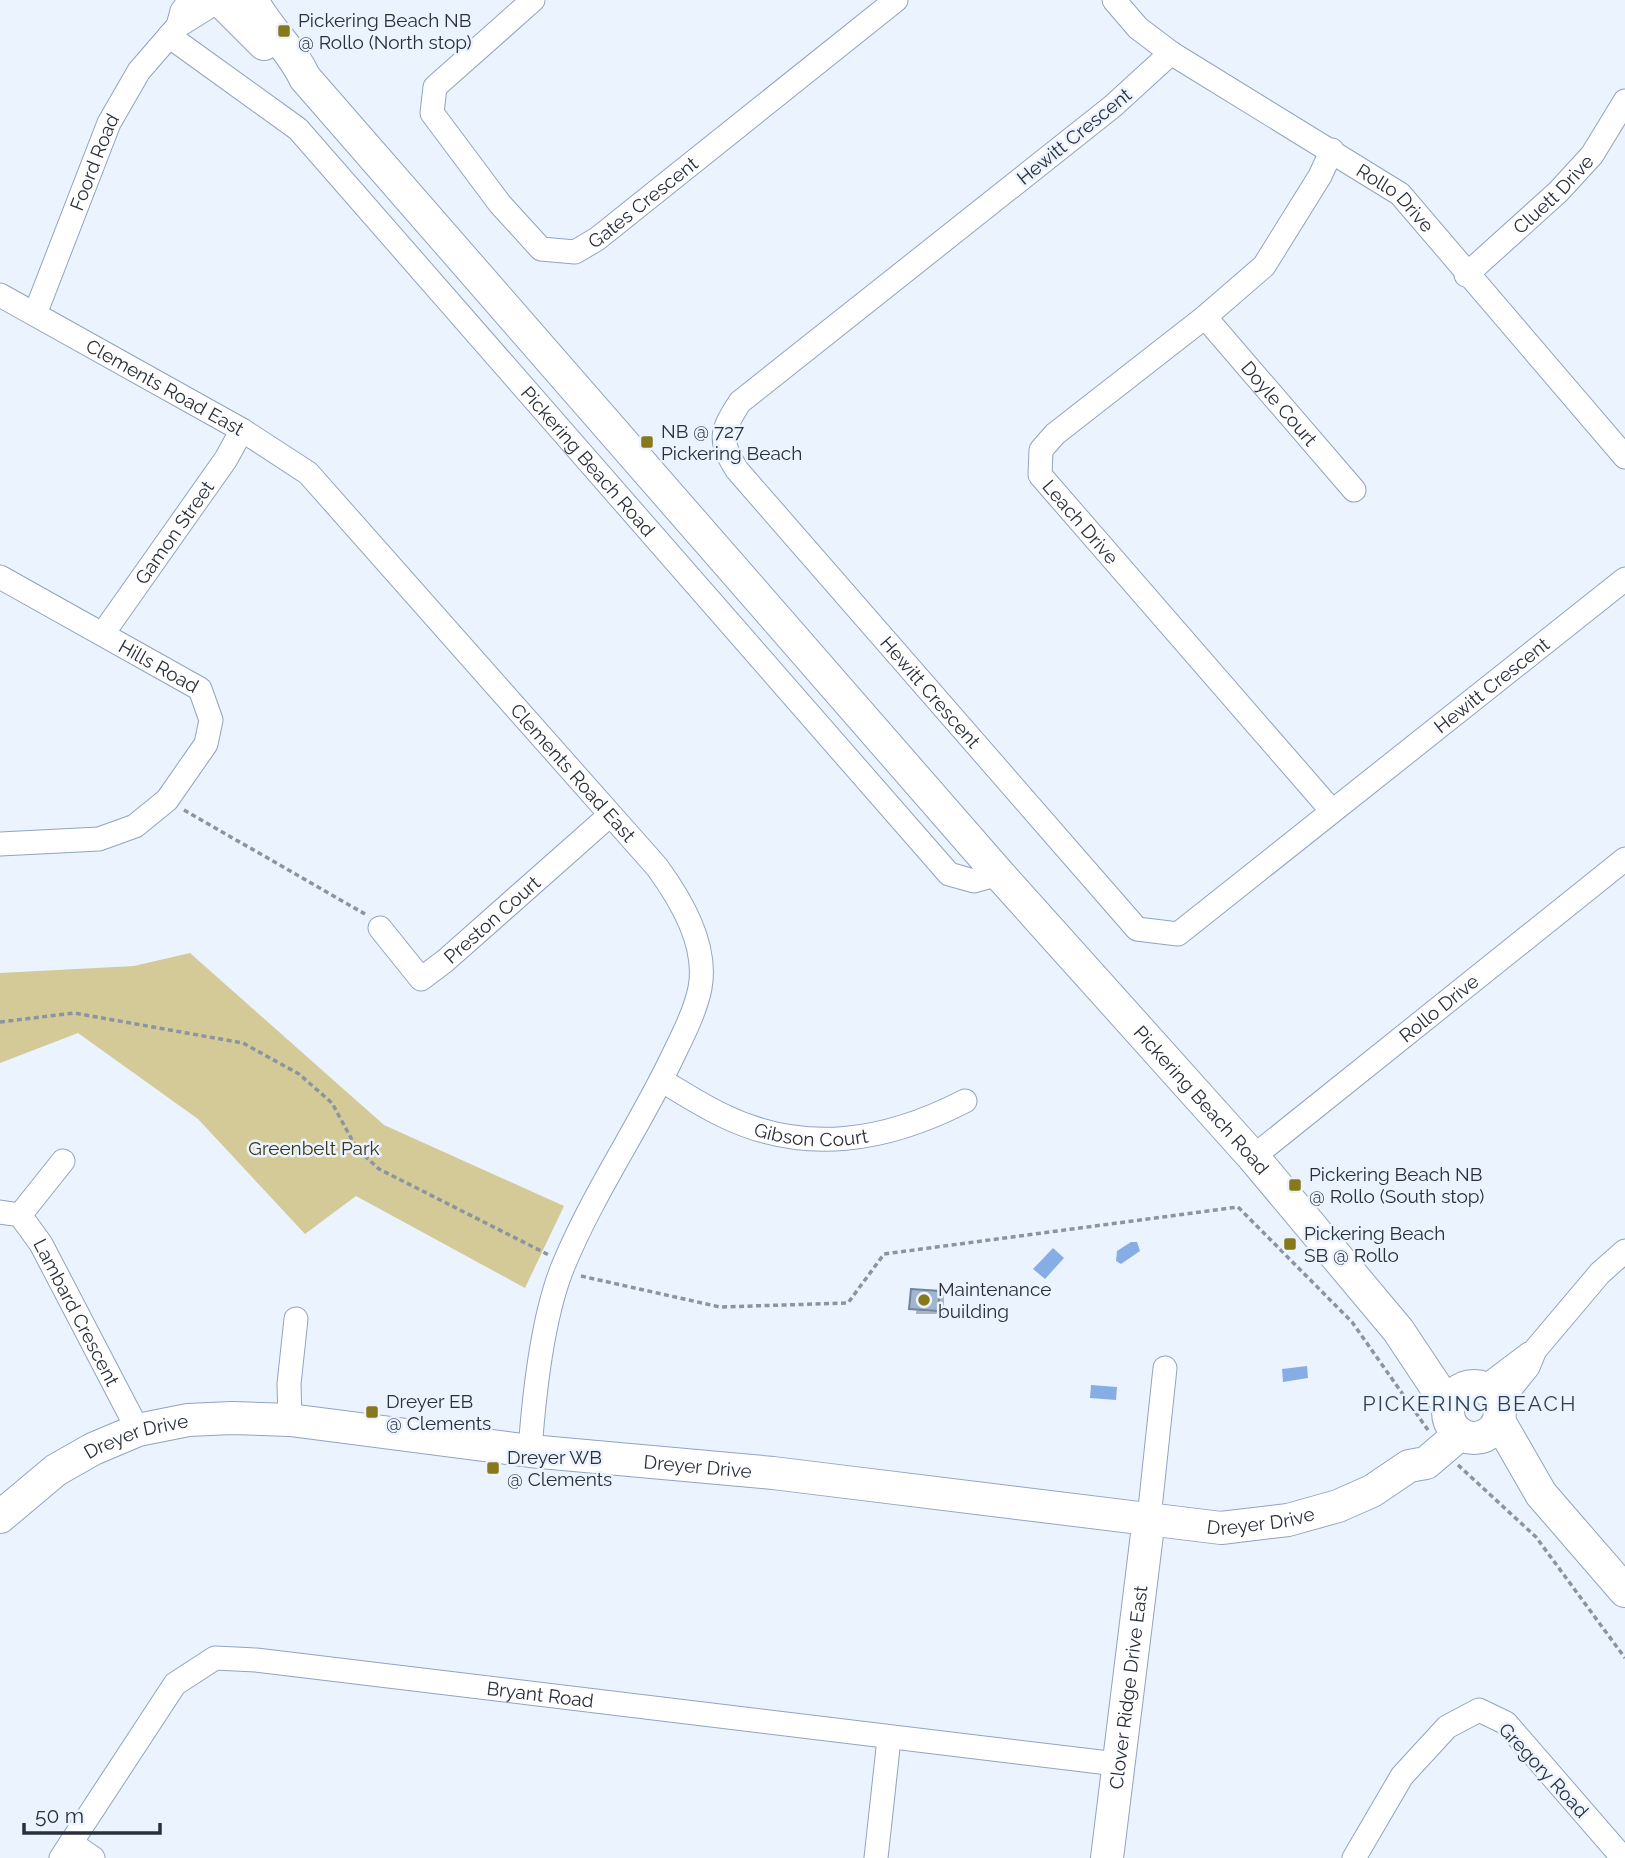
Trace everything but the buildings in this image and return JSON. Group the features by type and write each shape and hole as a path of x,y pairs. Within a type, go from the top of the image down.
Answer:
{"street":[{"name":"Gates Crescent","path":"533,0 435,87 432,113 500,204 541,248 575,252 597,239 896,0"},
{"name":"Rollo Drive","path":"1114,0 1138,28 1171,53 1400,194 1466,275 1625,457"},
{"name":"Foord Road","path":"35,314 109,122 139,71 174,31 220,2"},
{"name":"Pickering Beach Road","path":"220,2 258,12 296,59 305,78 999,874 1253,1157 1398,1330 1411,1335 1541,1494 1625,1591"},
{"name":"Pickering Beach Road","path":"174,31 298,129 949,874 974,881 999,874"},
{"name":"Hewitt Crescent","path":"1171,53 1113,106 740,402 724,427 725,451 737,470 1137,929 1178,934 1625,579"},
{"name":"Cluett Drive","path":"1466,275 1558,192 1592,155 1625,101"},
{"name":"Leach Drive","path":"1332,150 1320,176 1264,266 1205,317 1055,434 1041,450 1040,475 1332,811"},
{"name":"Clements Road East","path":"0,295 242,430 308,473 657,867 683,903 697,944 700,987 661,1080 563,1265 543,1338 530,1451"},
{"name":"Doyle Court","path":"1205,317 1354,490"},
{"name":"Gamon Street","path":"104,632 226,459 242,430"},
{"name":"Hills Road","path":"0,577 104,632 200,689 211,720 206,744 167,800 135,826 99,839 0,844"},
{"name":"Preston Court","path":"380,929 421,979 445,961 610,815"},
{"name":"Rollo Drive","path":"1253,1157 1625,859"},
{"name":"Gibson Court","path":"661,1080 724,1116 766,1132 836,1140 881,1135 927,1120 965,1101"},
{"path":"10,1213 63,1161"},
{"name":"Lambard Crescent","path":"10,1213 41,1244 138,1430"},
{"path":"1473,1412 1535,1350 1600,1273 1625,1251"},
{"path":"290,1420 289,1384 296,1319"},
{"path":"1149,1518 1165,1368"},
{"name":"Dreyer Drive","path":"0,1517 56,1470 138,1430 188,1420 290,1420 530,1451 773,1473 1221,1528 1287,1520 1349,1501 1409,1466 1425,1441 1473,1412"},
{"name":"Clover Ridge Drive East","path":"1107,1858 1149,1518"},
{"name":"Bryant Road","path":"66,1851 175,1684 215,1658 256,1660 889,1739 1117,1764"},
{"name":"Gregory Road","path":"1354,1858 1402,1776 1447,1727 1479,1710 1506,1723 1623,1858"},
{"path":"876,1858 889,1739"},
{"path":"66,1851 93,1858"}],"path":[{"path":"167,800 364,913 380,929"},
{"path":"0,1022 74,1013 243,1043 299,1074 332,1103 357,1149 379,1169 583,1278 720,1307 848,1303 884,1254 1238,1206"}],"green space":[{"name":"Greenbelt Park","path":"190,953 384,1125 564,1206 525,1288 356,1196 305,1234 198,1119 78,1033 0,1063 0,973 134,966"}],"water":[{"path":"1131,1242 1137,1242 1140,1251 1121,1264 1116,1261 1117,1251"},
{"path":"1053,1248 1064,1258 1045,1279 1033,1269"},
{"path":"1307,1366 1308,1378 1283,1382 1282,1369"},
{"path":"1091,1385 1117,1387 1116,1400 1090,1398"}],"place":[{"name":"Pickering Beach NB @ Rollo (North stop)","path":"284,31"},
{"name":"NB @ 727 Pickering Beach","path":"647,442"},
{"name":"Pickering Beach NB @ Rollo (South stop)","path":"1295,1185"},
{"name":"Pickering Beach SB @ Rollo","path":"1290,1244"},
{"name":"Maintenance building","path":"924,1300"},
{"name":"Dreyer EB @ Clements","path":"372,1412"},
{"name":"Dreyer WB @ Clements","path":"493,1468"}],"district":[{"name":"PICKERING BEACH","path":"1470,1403"}]}
